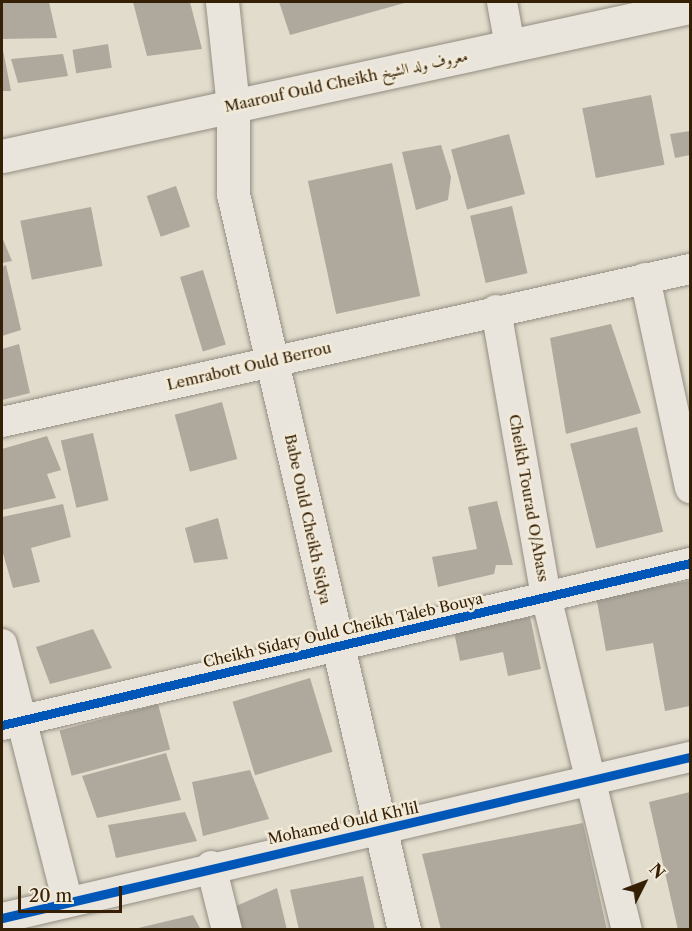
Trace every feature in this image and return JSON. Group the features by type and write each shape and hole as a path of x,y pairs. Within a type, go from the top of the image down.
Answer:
{"main road":[{"name":"Babe Ould Cheikh Sidya","path":"222,2 233,106 233,194 274,361 334,647 404,930"},
{"name":"Maarouf Ould Cheikh معروف ولد الشيخ","path":"2,156 690,7"}],"street":[{"path":"502,2 510,46"},
{"name":"Lemrabott Ould Berrou","path":"2,422 496,310 690,269"},
{"path":"645,278 690,488"},
{"name":"Cheikh Tourad O/Abass","path":"496,310 546,597 627,930"},
{"name":"Cheikh Sidaty Ould Cheikh Taleb Bouya","path":"12,723 690,563"},
{"path":"2,644 12,723 67,899"},
{"name":"Mohamed Ould Kh'lil","path":"14,920 67,899 381,831 690,757"},
{"path":"211,866 227,930"}],"building":[{"path":"2,2 49,2 57,38 2,39"},
{"path":"133,2 190,2 202,49 147,56"},
{"path":"279,2 408,2 290,35"},
{"path":"108,44 112,68 76,73 72,50"},
{"path":"3,50 11,91 2,91"},
{"path":"63,54 68,76 18,83 11,59"},
{"path":"651,95 665,165 596,178 582,108"},
{"path":"690,131 690,155 675,158 670,134"},
{"path":"509,134 525,194 467,209 451,150"},
{"path":"441,145 451,177 448,200 416,210 402,152"},
{"path":"392,163 420,296 336,314 308,181"},
{"path":"176,186 190,227 161,237 147,196"},
{"path":"512,206 528,273 486,283 470,216"},
{"path":"91,207 102,266 32,280 20,221"},
{"path":"2,237 12,261 2,263"},
{"path":"6,265 21,330 2,336 2,267"},
{"path":"203,270 226,345 203,352 180,277"},
{"path":"611,324 641,413 566,434 550,338"},
{"path":"19,344 30,393 2,400 2,349"},
{"path":"222,402 237,459 190,472 175,415"},
{"path":"637,427 663,532 596,548 570,444"},
{"path":"93,433 109,500 76,508 61,440"},
{"path":"47,436 61,470 47,474 56,498 2,510 2,449"},
{"path":"497,501 513,565 496,565 494,574 438,587 432,557 477,549 468,507"},
{"path":"63,504 71,537 31,548 40,582 13,588 2,550 2,517"},
{"path":"218,518 228,559 194,563 185,528"},
{"path":"690,581 690,706 665,711 653,643 606,651 596,596"},
{"path":"530,617 541,669 508,676 503,652 460,661 454,632"},
{"path":"93,629 112,668 50,684 36,647"},
{"path":"310,678 333,752 255,775 233,702"},
{"path":"158,704 170,749 72,776 59,730"},
{"path":"166,753 181,800 97,818 82,776"},
{"path":"250,770 269,819 203,836 192,782"},
{"path":"690,792 690,930 678,930 649,802"},
{"path":"185,812 197,841 116,858 108,825"},
{"path":"583,823 607,930 441,930 422,854"},
{"path":"363,876 375,930 299,930 290,890"},
{"path":"277,888 287,930 239,930 234,907"},
{"path":"193,915 201,930 134,930 134,929"}],"cycle path":[{"path":"2,725 690,563"},
{"path":"2,918 690,757"}]}
